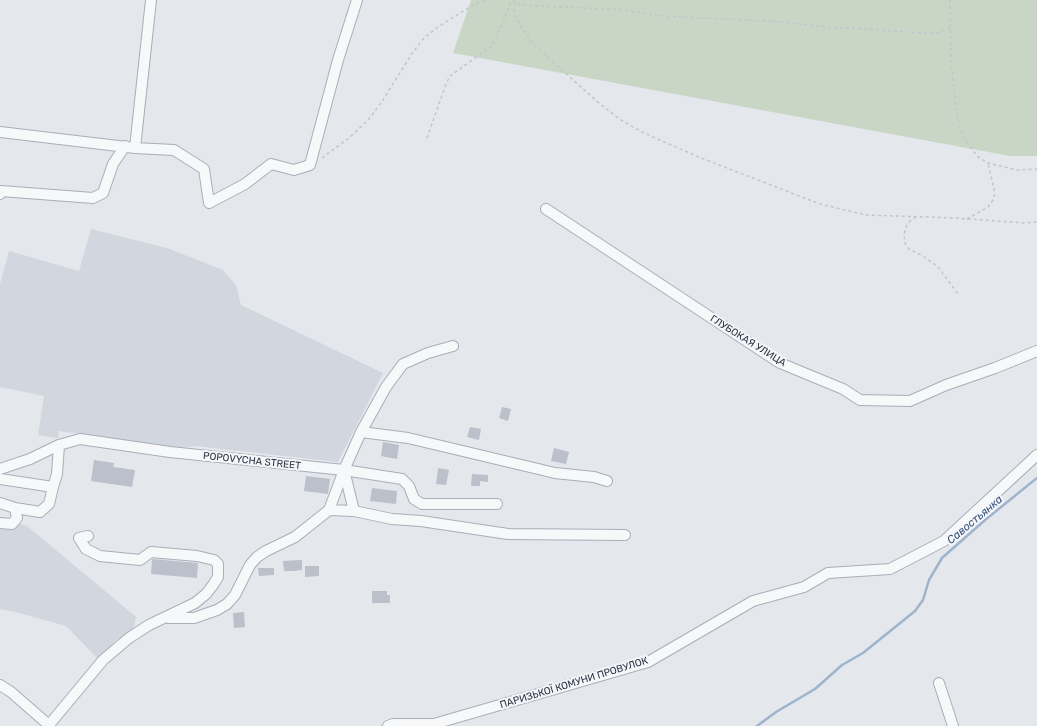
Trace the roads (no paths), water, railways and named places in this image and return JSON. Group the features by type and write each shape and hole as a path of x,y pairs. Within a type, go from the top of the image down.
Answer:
{"street":[{"path":"135,148 151,0"},
{"path":"0,132 135,148 174,150 204,169 209,203 245,184 271,164 294,170 310,165 338,60 357,0"},
{"path":"0,194 1,191 93,198 103,193 113,164 124,146"},
{"name":"ГЛУБОКАЯ УЛИЦА","path":"546,209 780,363 843,390 860,400 910,401 946,385 995,368 1037,351"},
{"path":"164,618 194,618 217,610 227,604 236,595 250,565 257,557 295,537 329,510 344,470 361,432 386,387 403,364 428,353 454,346"},
{"path":"361,432 408,438 556,473 594,477 607,480"},
{"name":"POPOVYCHA STREET","path":"0,469 30,459 59,445 80,439 170,452 344,470 402,479 409,486 414,499 422,504 497,504"},
{"path":"0,503 16,508 40,512 49,504 57,474 59,445"},
{"name":"ПАРИЗЬКОЇ КОМУНИ ПРОВУЛОК","path":"388,726 393,724 434,724 648,662 753,601 804,587 828,573 890,569 944,541 1037,455"},
{"path":"344,470 354,511"},
{"path":"0,479 53,487"},
{"path":"0,524 12,524 17,518 16,508"},
{"path":"329,510 354,511 392,519 508,534 625,535"},
{"path":"0,685 11,692 50,725 103,660 129,638 149,625 194,603 206,594 214,585 218,577 218,564 214,560 197,556 151,552 140,560 100,556 86,549 79,538 88,536"},
{"path":"939,682 953,726"}],"waterway":[{"name":"Савостьянка","path":"757,726 776,712 815,689 842,665 863,653 915,611 923,600 929,580 942,558 985,520 1037,478"}]}
